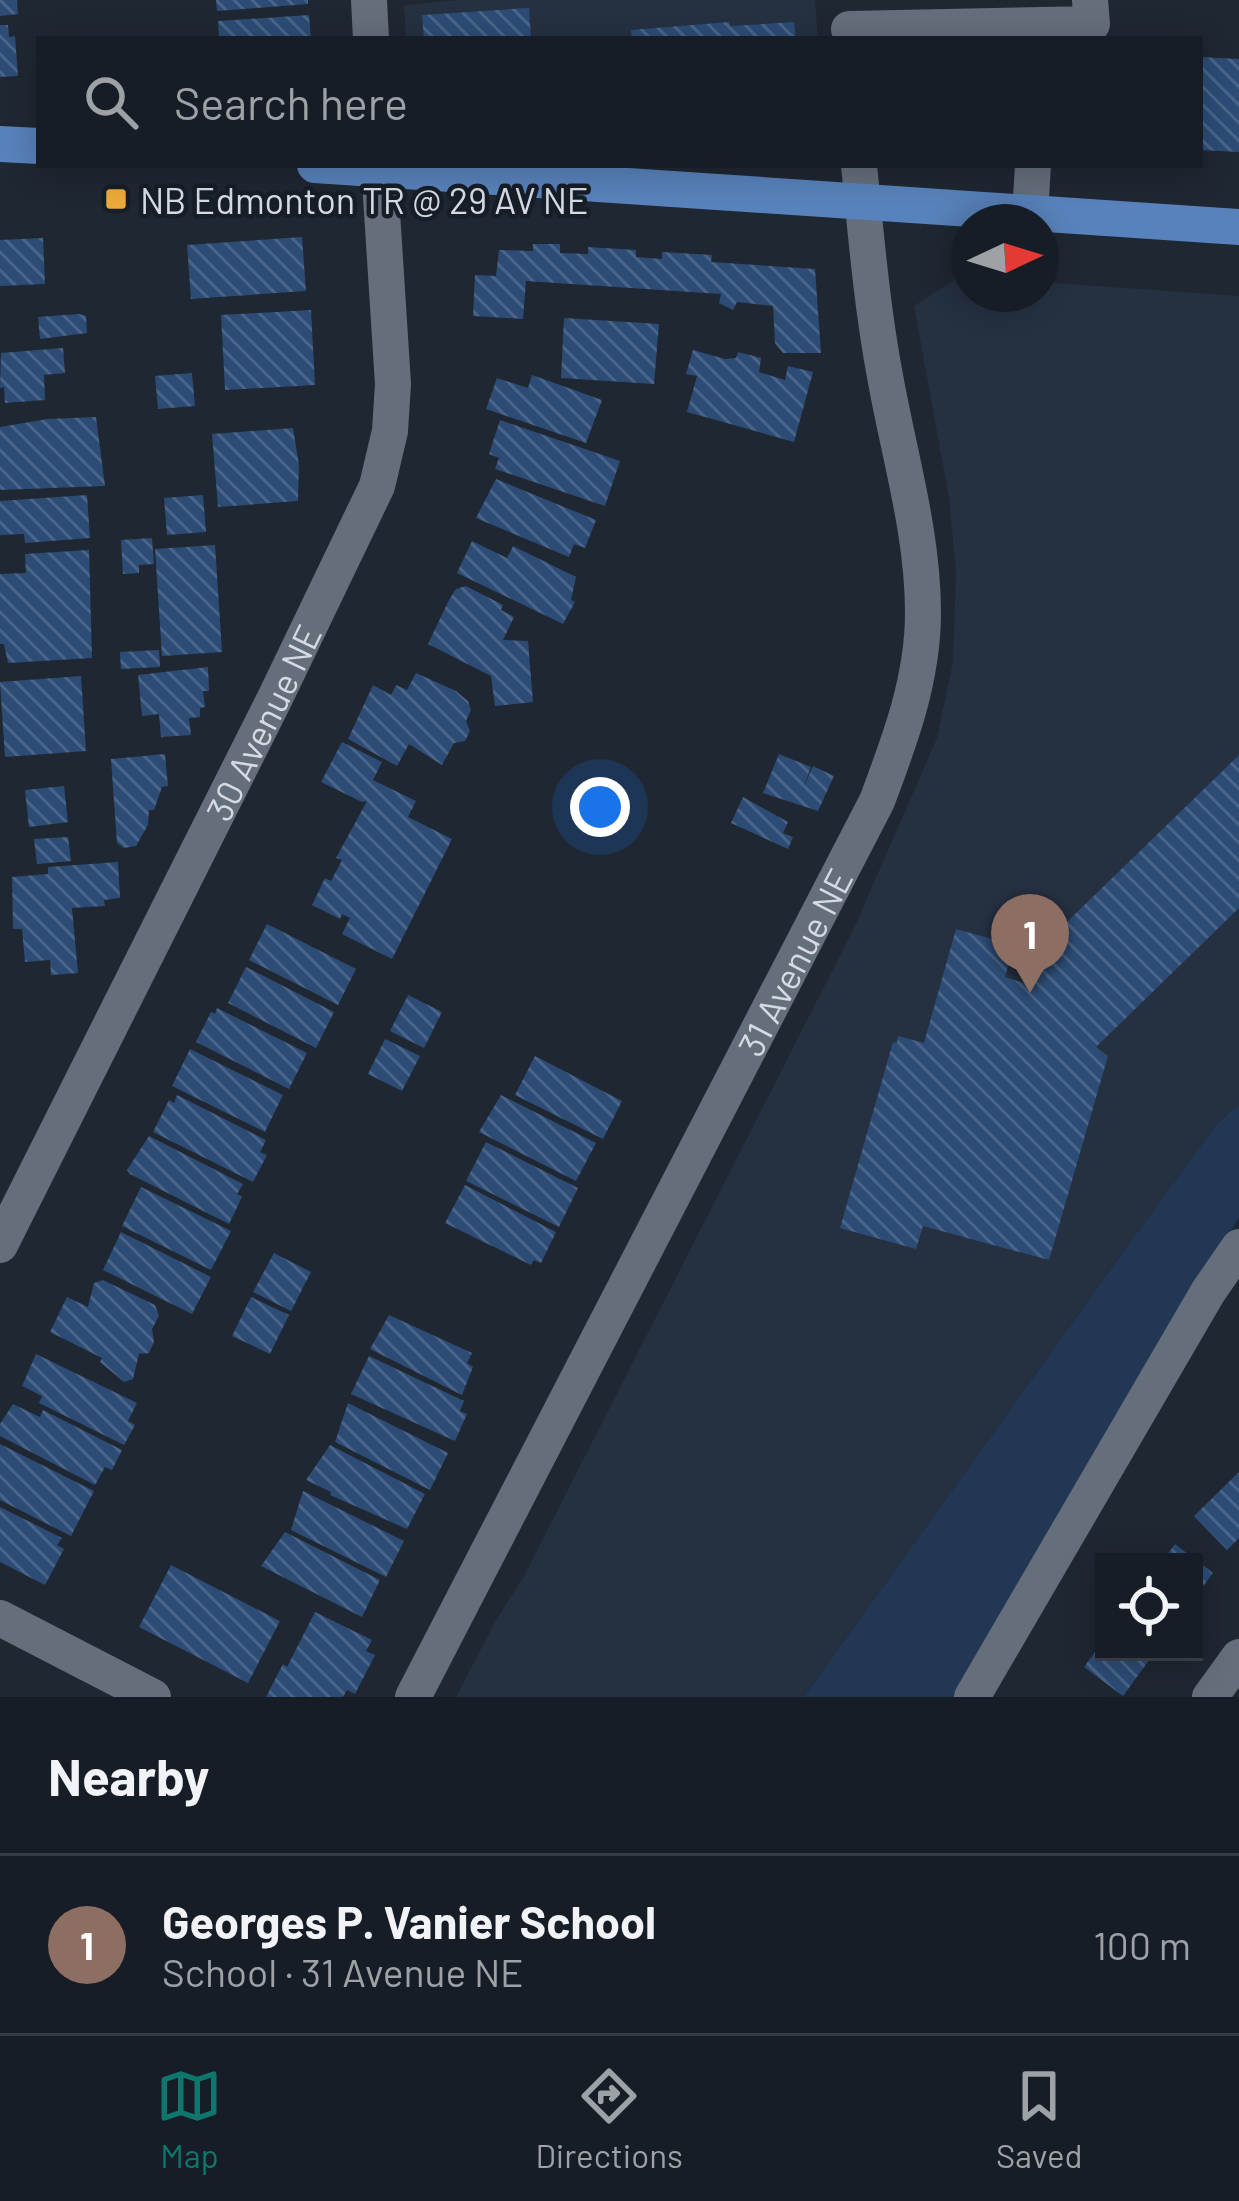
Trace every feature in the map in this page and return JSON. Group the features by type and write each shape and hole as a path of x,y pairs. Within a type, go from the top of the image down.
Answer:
{"main road":[{"path":"0,144 36,146"},
{"path":"392,168 951,209"},
{"path":"1059,216 1239,227"}],"street":[{"path":"369,0 371,36"},
{"path":"848,23 1092,24 1090,0"},
{"name":"30 Avenue NE","path":"0,1245 377,486 390,431 393,384 379,168"},
{"name":"31 Avenue NE","path":"413,1697 877,801 903,733 916,680 923,614 916,524 884,375 859,168"},
{"path":"1031,204 1034,168"},
{"path":"972,1697 1239,1246"},
{"path":"0,1618 153,1697"},
{"path":"1210,1697 1239,1658"}],"shaded area":[{"path":"459,0 815,0 818,36 406,36 404,5"},
{"path":"951,282 951,312 1059,312 1059,283 1239,296 1239,1104 1216,1125 804,1697 456,1697 524,1576 854,928 937,738 953,661 956,573 949,498 914,306"},
{"path":"1239,1104 1239,1217 956,1697 804,1697 1216,1125"}],"building":[{"path":"0,0 17,0 18,14 0,16"},
{"path":"216,0 308,0 308,4 217,11"},
{"path":"529,8 531,36 424,36 422,15"},
{"path":"309,15 311,36 219,36 218,21"},
{"path":"794,22 796,36 632,36 631,30"},
{"path":"0,25 8,25 9,37 15,36 18,76 0,77"},
{"path":"1203,57 1239,59 1239,152 1203,150"},
{"path":"302,237 306,291 191,299 187,245"},
{"path":"43,238 45,284 0,286 0,240"},
{"path":"533,244 560,244 560,253 588,254 588,247 636,250 636,257 662,259 662,252 712,255 711,262 815,269 821,353 783,353 775,343 773,306 737,302 733,310 719,303 721,294 526,281 523,319 473,316 475,275 496,276 499,250 533,251"},
{"path":"311,310 315,385 225,390 221,315"},
{"path":"86,316 87,333 40,339 38,317"},
{"path":"564,318 659,324 654,384 561,378"},
{"path":"63,348 65,373 44,375 45,400 5,403 4,387 0,388 1,353"},
{"path":"693,350 725,359 736,358 738,352 761,358 759,372 785,380 788,366 813,372 794,442 687,412 697,376 686,374"},
{"path":"192,373 195,406 158,409 155,376"},
{"path":"532,375 602,400 586,443 486,409 497,378 528,388"},
{"path":"96,417 105,486 0,490 0,427"},
{"path":"500,420 620,461 605,506 495,469 499,458 489,454"},
{"path":"293,428 298,501 218,507 212,434"},
{"path":"496,479 596,520 585,548 574,544 569,557 476,518"},
{"path":"87,495 90,538 25,543 24,534 0,535 0,501"},
{"path":"203,495 206,532 167,535 164,498"},
{"path":"152,538 154,564 139,565 139,573 123,574 121,540"},
{"path":"472,541 507,558 513,546 576,577 571,600 575,602 563,624 457,573"},
{"path":"215,545 222,652 162,656 155,549"},
{"path":"89,550 92,658 8,663 4,644 0,644 0,574 26,573 25,554"},
{"path":"466,586 503,605 501,610 514,617 503,640 528,641 533,702 495,706 491,676 428,644 456,589"},
{"path":"159,650 160,667 121,669 120,652"},
{"path":"208,667 205,707 200,708 200,717 189,718 191,735 161,737 159,714 142,716 138,675"},
{"path":"416,673 456,691 471,710 465,741 454,743 442,765 409,744 397,766 348,739 373,685 391,695 396,685 407,690"},
{"path":"81,676 86,751 5,757 0,682"},
{"path":"342,742 382,762 373,780 416,801 408,817 452,839 392,959 342,934 350,918 342,914 340,919 312,905 325,878 331,881 342,860 336,858 367,801 321,782"},
{"path":"165,754 168,786 162,787 154,810 149,810 148,825 136,846 124,848 117,843 111,759"},
{"path":"779,754 811,767 803,789 813,766 834,776 818,811 763,793"},
{"path":"1239,755 1239,908 1096,1047 1108,1056 1049,1260 923,1226 916,1249 840,1228 893,1042 897,1043 898,1036 924,1043 956,929 1014,945 1005,977 1027,984 1023,973 1041,956 1037,951"},
{"path":"64,786 68,822 29,827 25,790"},
{"path":"743,797 788,822 783,833 793,837 788,849 731,823"},
{"path":"68,837 71,861 37,864 34,839"},
{"path":"118,862 120,898 104,900 105,906 72,908 78,973 51,975 50,960 25,962 22,929 13,929 12,877 48,874 48,867"},
{"path":"267,924 356,969 338,1005 249,960"},
{"path":"246,967 334,1012 316,1048 228,1003"},
{"path":"408,995 442,1012 424,1048 390,1031"},
{"path":"217,1008 307,1053 289,1089 196,1042"},
{"path":"385,1039 420,1056 402,1091 368,1074"},
{"path":"190,1049 283,1095 265,1132 172,1086"},
{"path":"535,1056 622,1101 603,1139 515,1095"},
{"path":"177,1095 266,1140 260,1152 267,1155 253,1182 153,1132 169,1100 174,1103"},
{"path":"501,1095 596,1143 576,1181 479,1132"},
{"path":"149,1136 243,1184 229,1224 130,1174 127,1170"},
{"path":"486,1142 578,1188 559,1227 466,1181"},
{"path":"465,1185 556,1232 541,1263 534,1260 531,1265 445,1223"},
{"path":"141,1187 231,1231 211,1270 122,1226"},
{"path":"121,1232 211,1277 192,1314 103,1270"},
{"path":"274,1253 311,1272 291,1311 253,1292"},
{"path":"103,1280 155,1305 159,1316 149,1353 139,1354 133,1379 124,1382 100,1362 102,1358 50,1332 67,1297 88,1307 94,1283"},
{"path":"251,1297 289,1315 270,1354 232,1336"},
{"path":"389,1315 472,1353 467,1363 473,1367 462,1395 370,1349"},
{"path":"36,1354 137,1403 128,1421 135,1425 124,1445 39,1403 42,1396 22,1386"},
{"path":"369,1356 464,1401 460,1411 467,1414 455,1441 351,1394"},
{"path":"348,1403 448,1453 430,1490 335,1442"},
{"path":"13,1404 40,1417 43,1410 122,1450 112,1470 105,1467 95,1485 0,1436 0,1424"},
{"path":"0,1444 94,1491 71,1536 0,1500"},
{"path":"330,1445 425,1494 407,1529 306,1480"},
{"path":"1239,1472 1239,1538 1227,1550 1194,1516"},
{"path":"303,1491 404,1541 386,1577 291,1530"},
{"path":"0,1507 62,1538 57,1545 64,1549 45,1585 0,1562"},
{"path":"285,1532 380,1580 362,1617 261,1566"},
{"path":"171,1565 280,1621 248,1683 139,1627"},
{"path":"1203,1565 1213,1573 1203,1587"},
{"path":"315,1612 372,1640 366,1651 375,1655 355,1694 347,1690 343,1697 266,1697 283,1664 287,1667"},
{"path":"1095,1652 1095,1661 1148,1661 1123,1696 1084,1667"}],"place":[{"name":"NB Edmonton TR @ 29 AV NE","path":"116,199"},
{"name":"Georges P. Vanier School","path":"1030,993"}]}
